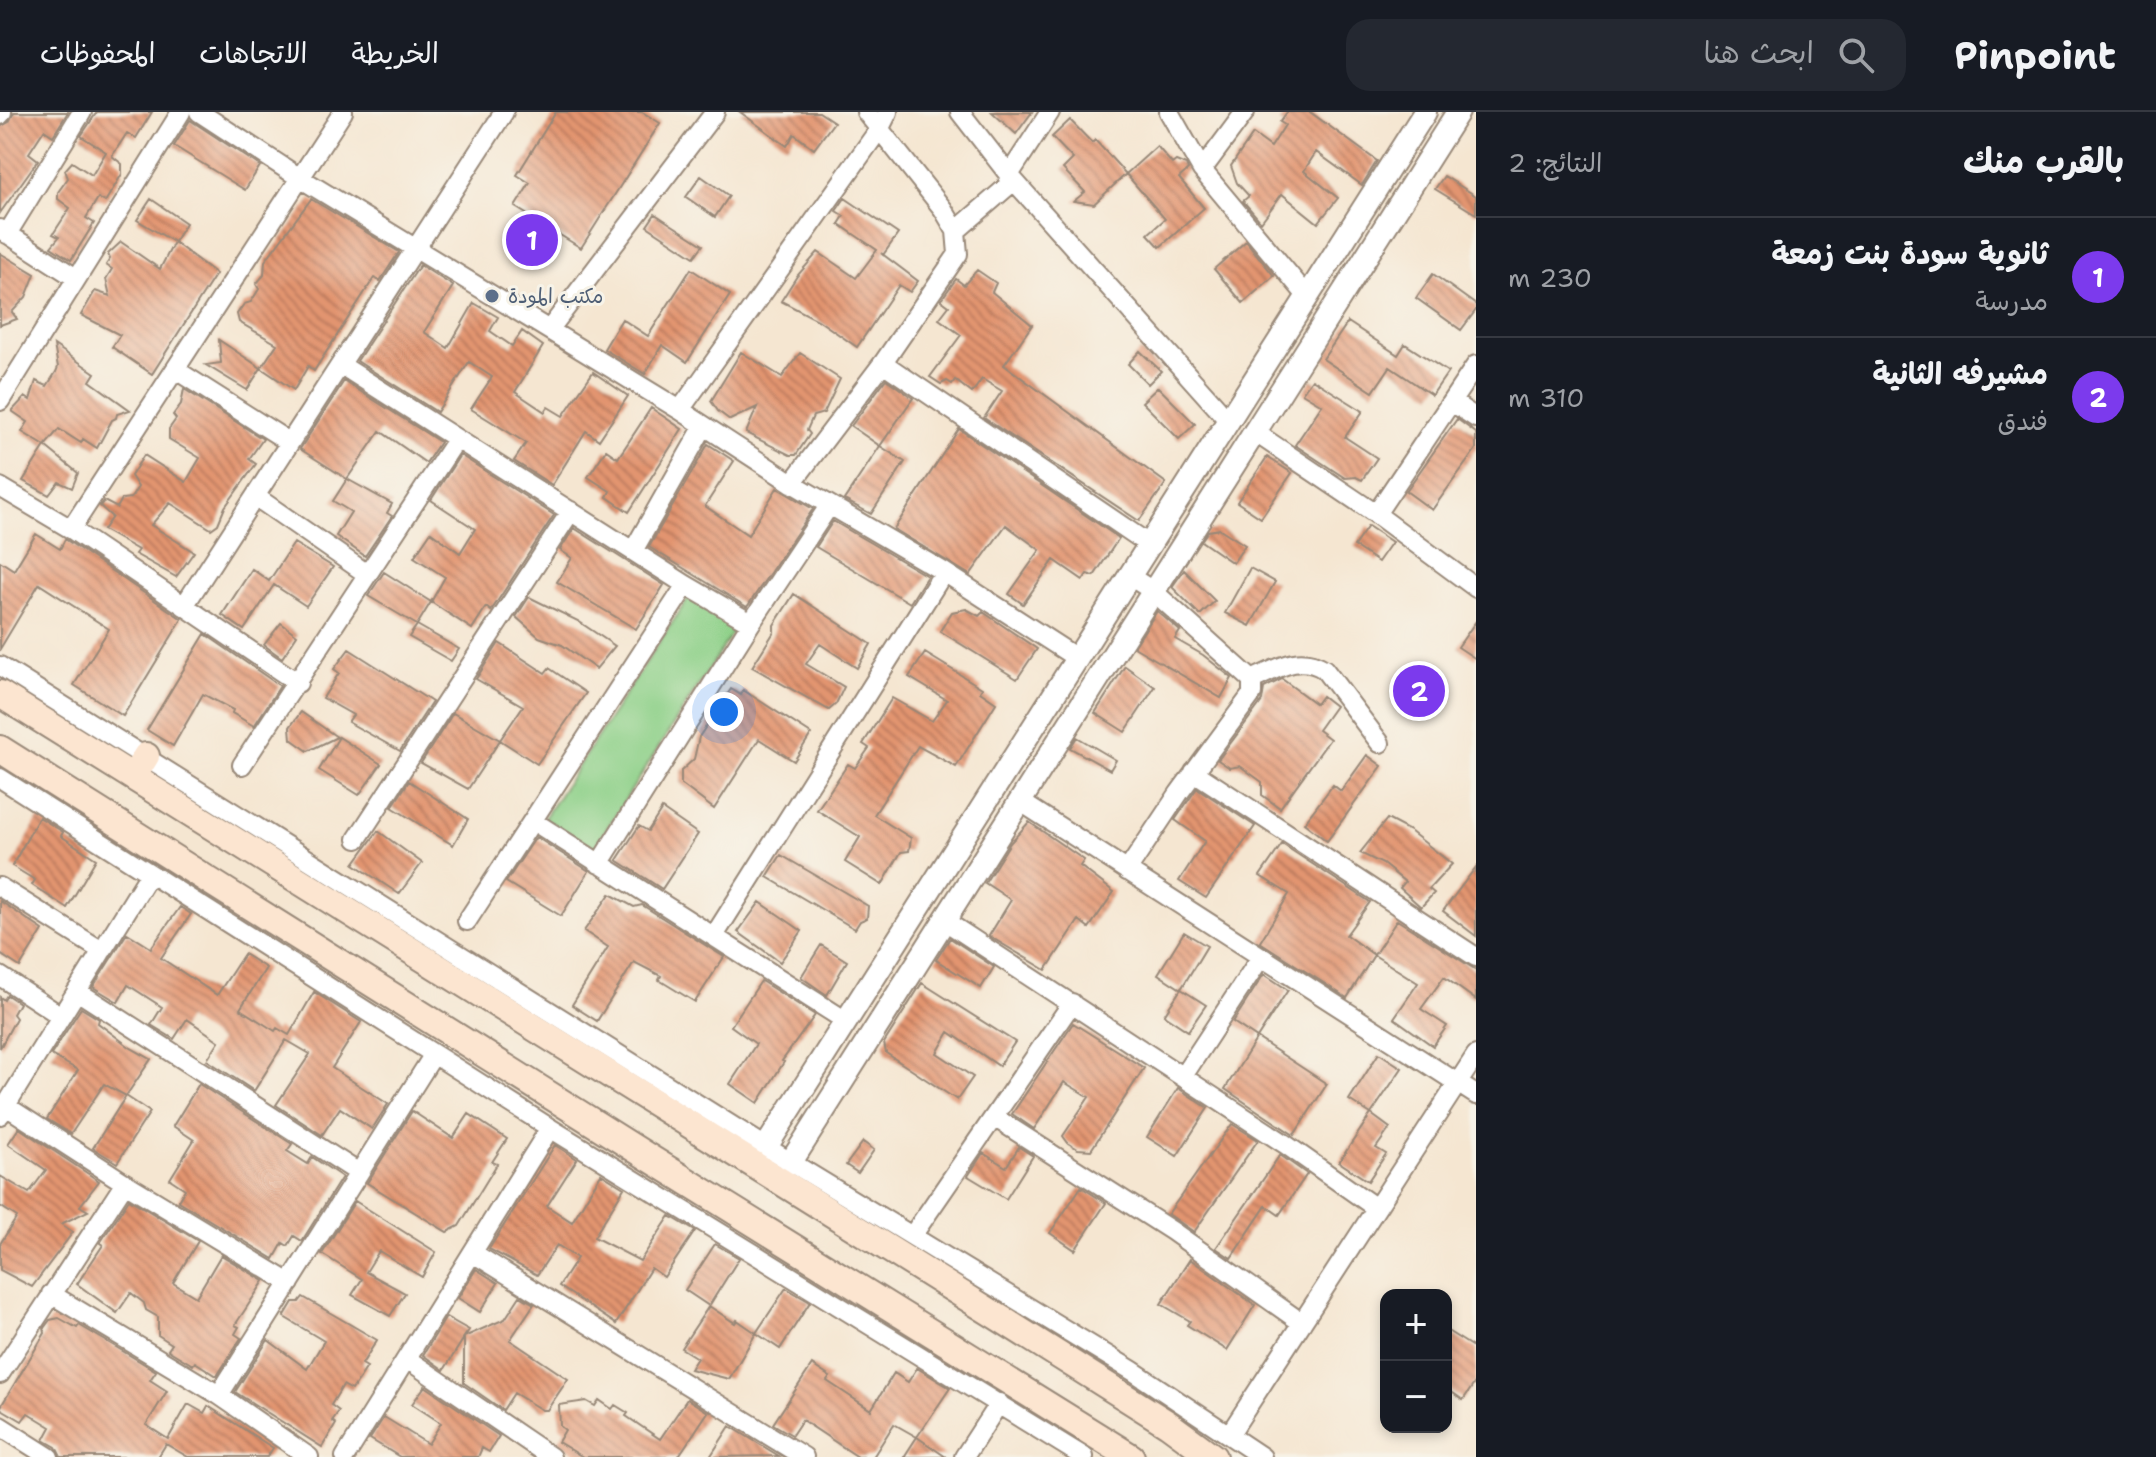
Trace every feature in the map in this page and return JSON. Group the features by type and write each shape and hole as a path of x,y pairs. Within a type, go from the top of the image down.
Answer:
{"main road":[{"path":"0,694 140,766 1002,1305 1213,1457"},
{"path":"0,749 969,1371 1131,1457"}],"street":[{"path":"76,278 4,232 82,112"},
{"path":"2,393 181,112"},
{"path":"199,112 300,178 680,410 829,506 944,572 1078,659"},
{"path":"71,529 343,112"},
{"path":"184,606 504,112"},
{"path":"549,330 715,112"},
{"path":"792,483 883,363 958,254 956,231 943,209 884,120 866,112"},
{"path":"960,112 1009,175 1228,420"},
{"path":"956,231 1008,186 1009,175 1050,112"},
{"path":"1169,112 1202,170 1307,296"},
{"path":"1202,170 1245,112"},
{"path":"766,1147 1425,112"},
{"path":"791,1162 1458,112"},
{"path":"680,410 884,120"},
{"path":"883,363 1150,545"},
{"path":"341,365 686,585 751,623"},
{"path":"1376,514 1476,365"},
{"path":"176,370 289,442"},
{"path":"1452,402 1476,418"},
{"path":"633,551 704,426"},
{"path":"1253,431 1376,514 1476,588"},
{"path":"242,765 456,440"},
{"path":"0,487 71,529 298,683"},
{"path":"256,497 367,574"},
{"path":"599,864 829,506"},
{"path":"357,839 571,511"},
{"path":"714,936 944,572"},
{"path":"1127,871 1252,694 1252,680 1153,591 1131,577"},
{"path":"467,921 686,585"},
{"path":"1252,680 1294,662 1312,661 1324,669 1380,743"},
{"path":"0,666 140,766 912,1236 1002,1305 1133,1371 1262,1457"},
{"path":"1194,772 1476,957"},
{"path":"0,778 550,1128 969,1371 999,1403 1084,1457"},
{"path":"1021,802 1476,1095"},
{"path":"533,821 846,1021"},
{"path":"149,875 3,1110 290,1283"},
{"path":"0,887 102,951"},
{"path":"945,921 1183,1076 1376,1208"},
{"path":"1183,1076 1261,957"},
{"path":"0,976 61,1016"},
{"path":"77,991 359,1173"},
{"path":"912,1236 1072,1003"},
{"path":"219,1395 434,1054"},
{"path":"1229,1435 1476,1055"},
{"path":"994,1117 1172,1231 1302,1323"},
{"path":"345,1457 550,1128"},
{"path":"0,1374 125,1183"},
{"path":"473,1253 804,1457"},
{"path":"51,1294 219,1395 309,1457"},
{"path":"407,1359 523,1449 551,1457"},
{"path":"964,1457 999,1403"},
{"path":"0,1426 22,1450 49,1457"}],"green space":[{"path":"689,597 736,627 593,850 544,818"}],"building":[{"path":"14,112 68,112 53,136 44,130 29,153 38,160 0,213 0,127 9,122"},
{"path":"97,112 152,112 136,138 127,133 112,156 122,164 122,174 105,202 98,198 86,218 94,223 71,260 51,247 59,237 53,234 70,208 58,199 58,192 68,178 65,170 72,162 92,175 106,152 81,136"},
{"path":"556,112 642,112 660,123 581,248 515,207 530,183 517,175"},
{"path":"740,112 819,112 834,122 814,149 794,134 787,146"},
{"path":"992,112 1032,112 1016,134"},
{"path":"1287,112 1310,112 1377,161 1362,185 1316,152 1304,171 1338,198 1318,223 1282,194 1261,222 1243,201 1249,196 1237,183 1231,166 1253,134 1271,147 1285,125 1280,122"},
{"path":"190,120 260,166 245,190 174,146"},
{"path":"1070,120 1092,143 1095,140 1126,174 1094,204 1074,201 1085,192 1063,169 1073,159 1052,137"},
{"path":"1157,146 1172,164 1176,161 1186,165 1188,170 1179,178 1204,208 1160,247 1148,234 1165,219 1126,174"},
{"path":"701,176 729,196 715,217 686,197"},
{"path":"1444,176 1476,196 1476,214 1435,189"},
{"path":"845,198 898,234 883,255 918,281 910,292 899,285 857,347 818,320 781,301 818,252 856,278 877,250 839,224 844,216 836,211"},
{"path":"151,199 186,223 174,242 137,220"},
{"path":"311,199 399,252 380,281 374,278 314,371 308,366 294,390 261,368 277,344 239,322 237,314 244,304 251,302 259,289 256,284 264,275 265,261"},
{"path":"655,214 703,245 694,257 647,226"},
{"path":"1246,241 1274,276 1243,303 1214,269"},
{"path":"121,242 160,269 174,242 216,274 152,374 112,347 120,335 81,315 95,291 110,296 106,279 112,269 106,265 110,259 108,254"},
{"path":"0,253 35,274 26,297 12,312 17,319 0,325"},
{"path":"420,265 453,286 424,332 448,348 474,303 498,317 490,331 512,346 522,331 543,346 515,392 545,412 548,407 563,416 593,372 628,396 599,440 586,431 552,485 514,461 526,443 471,409 492,377 469,362 437,412 357,361"},
{"path":"691,269 730,295 687,362 662,345 645,374 604,349 622,319 648,336"},
{"path":"977,270 996,283 992,292 1032,325 1004,365 1166,483 1139,521 984,418 1002,391 982,379 972,393 955,380 952,384 947,381 941,384 930,377 961,335 939,319 949,306 941,300 956,279 964,285"},
{"path":"1433,274 1476,305 1476,310 1461,330 1416,298"},
{"path":"1348,322 1398,355 1405,344 1448,372 1432,395 1390,367 1373,392 1323,359"},
{"path":"219,340 261,368 247,390 206,365 221,363"},
{"path":"54,345 95,373 90,381 130,410 117,414 97,448 83,439 81,443 59,429 45,446 22,432 28,422 12,411 25,397 30,400 36,381 47,386 56,372"},
{"path":"1140,351 1161,371 1148,384 1128,364"},
{"path":"741,352 782,377 800,353 840,379 824,413 813,416 807,430 810,434 796,455 790,455 746,433 757,407 730,420 711,401"},
{"path":"886,379 913,398 880,446 851,426"},
{"path":"1312,379 1363,411 1345,437 1377,458 1362,480 1345,478 1295,445 1322,405 1302,393"},
{"path":"344,381 440,442 426,463 380,431 347,479 300,449"},
{"path":"1158,387 1195,424 1179,439 1142,402"},
{"path":"184,389 263,439 249,459 256,464 225,507 218,524 211,529 170,503 151,525 194,552 176,577 135,554 138,550 103,530 112,517 100,506 104,501 117,508 122,499 131,498 138,487 131,476 144,455 186,482 200,458 169,439 169,429 176,419 173,415 181,404"},
{"path":"651,408 682,429 629,512 607,497 610,491 588,477 606,450 618,458"},
{"path":"1457,419 1476,433 1476,449 1432,510 1406,491"},
{"path":"959,429 1119,538 1094,576 1087,574 1083,580 1054,560 1023,604 1009,594 1040,550 1006,525 970,575 894,529"},
{"path":"708,444 734,461 705,506 748,535 777,488 813,509 747,607 649,547"},
{"path":"45,446 78,473 72,488 59,482 49,495 23,481"},
{"path":"880,446 905,462 871,514 844,500"},
{"path":"460,455 554,515 491,611 486,607 472,629 431,602 445,577 414,557 431,532 460,553 475,529 431,500"},
{"path":"1267,457 1292,473 1261,518 1237,502"},
{"path":"347,479 392,504 387,513 392,516 365,556 336,536 351,512 333,501"},
{"path":"833,521 927,576 910,603 816,547"},
{"path":"1368,526 1392,542 1378,562 1354,546"},
{"path":"574,528 664,585 636,629 557,582 572,558 560,550"},
{"path":"1220,529 1245,545 1233,563 1201,541 1208,531"},
{"path":"36,534 60,549 65,539 182,619 123,716 74,685 109,629 39,584 0,649 0,561 14,570"},
{"path":"294,543 333,567 306,606 274,585 244,630 222,615 252,569 269,581"},
{"path":"1250,568 1275,582 1250,626 1225,613"},
{"path":"1184,570 1215,601 1200,615 1172,587"},
{"path":"384,572 431,602 417,625 368,596"},
{"path":"794,594 871,644 857,668 820,644 806,664 844,687 836,704 829,710 752,667"},
{"path":"529,597 578,621 615,646 596,669 562,645 539,637 516,617"},
{"path":"966,609 979,616 983,612 1037,649 1017,679 940,631 952,612"},
{"path":"1157,611 1180,631 1175,639 1203,655 1232,678 1221,698 1134,647"},
{"path":"1476,621 1476,659 1458,647"},
{"path":"281,623 297,635 282,658 264,645"},
{"path":"417,625 459,649 451,661 409,637"},
{"path":"205,634 280,686 254,726 203,694 173,746 147,730"},
{"path":"499,643 545,673 549,668 586,693 537,764 500,740 523,706 476,679"},
{"path":"349,649 432,702 400,751 348,722 353,715 323,698 339,673 334,669"},
{"path":"925,653 982,688 980,692 996,703 956,767 918,746 874,815 911,838 909,851 901,852 882,885 845,862 860,837 817,810 848,764 855,768 869,748 863,744 892,698 932,721 947,700 909,677"},
{"path":"1125,666 1155,687 1125,732 1095,713"},
{"path":"1282,679 1316,704 1322,696 1335,706 1318,730 1330,739 1280,808 1262,795 1262,782 1240,766 1230,768 1218,760 1262,701 1264,688"},
{"path":"731,689 741,695 743,690 811,734 794,761 759,739 714,809 681,784 681,771 694,759 699,737"},
{"path":"301,712 337,737 308,751 291,739 290,727"},
{"path":"453,713 500,740 468,789 421,763"},
{"path":"339,737 381,764 359,795 319,770"},
{"path":"1077,737 1116,760 1110,770 1070,748"},
{"path":"1367,755 1382,766 1327,841 1304,823 1333,785 1341,791"},
{"path":"409,781 468,819 453,845 392,807"},
{"path":"1197,788 1255,826 1206,898 1179,881 1205,841 1175,820"},
{"path":"662,809 698,834 662,889 617,860 639,826 648,831"},
{"path":"39,817 96,859 67,908 32,885 35,880 12,866"},
{"path":"1387,819 1410,831 1452,864 1429,889 1434,893 1421,907 1400,888 1405,882 1383,864 1360,853"},
{"path":"1029,822 1084,860 1080,866 1114,892 1089,928 1079,920 1046,970 989,936 1011,900 985,883 1010,843"},
{"path":"378,831 422,863 399,894 354,864"},
{"path":"536,837 589,871 561,916 506,882"},
{"path":"1282,844 1370,902 1346,935 1374,955 1347,998 1260,942 1289,894 1260,876"},
{"path":"781,855 868,906 867,918 860,921 855,929 767,877"},
{"path":"1476,867 1476,936 1443,911"},
{"path":"610,894 634,907 642,905 724,957 695,1002 659,980 661,976 634,962 597,1021 572,1005 608,947 584,931"},
{"path":"0,901 43,930 20,967 0,954"},
{"path":"760,902 802,931 780,962 738,932"},
{"path":"180,907 191,914 161,958 217,995 244,954 266,968 240,1009 275,1031 277,1028 289,1035 314,992 361,1022 332,1068 388,1104 372,1129 340,1108 322,1135 276,1105 310,1054 286,1040 254,1091 207,1060 219,1041 187,1019 174,1039 151,1025 162,1007 128,985 118,1002 93,987 127,933 151,948"},
{"path":"1397,920 1476,970 1476,1000 1444,977 1421,1009 1447,1026 1433,1046 1394,1018 1418,983 1374,955"},
{"path":"1184,932 1207,946 1181,989 1158,974"},
{"path":"950,938 994,967 981,988 936,960"},
{"path":"821,945 847,961 827,995 801,977"},
{"path":"1264,974 1288,990 1257,1038 1233,1022"},
{"path":"761,981 815,1015 782,1061 758,1103 730,1084 756,1044 731,1026"},
{"path":"922,983 1015,1042 999,1066 949,1032 937,1053 973,1077 957,1100 886,1053 884,1043"},
{"path":"1181,989 1206,1005 1188,1031 1164,1015"},
{"path":"7,995 19,1003 13,1014 16,1018 0,1048 0,997 4,1000"},
{"path":"81,1008 99,1019 98,1023 131,1048 151,1059 126,1096 104,1084 71,1134 47,1119 78,1070 51,1055"},
{"path":"1073,1023 1144,1068 1091,1150 1078,1149 1063,1136 1089,1097 1064,1082 1034,1129 1012,1114"},
{"path":"1257,1038 1327,1084 1294,1135 1225,1089"},
{"path":"1379,1053 1402,1068 1371,1114 1349,1100"},
{"path":"199,1084 292,1144 287,1151 308,1164 312,1157 342,1177 302,1241 294,1236 288,1246 283,1243 274,1259 178,1201 185,1189 170,1179 194,1140 173,1126"},
{"path":"1178,1088 1208,1108 1177,1156 1147,1137"},
{"path":"126,1096 150,1112 117,1163 93,1148"},
{"path":"412,1111 453,1138 469,1114 507,1139 492,1162 497,1164 459,1226 447,1232 367,1183"},
{"path":"1371,1114 1390,1128 1376,1148 1386,1154 1368,1181 1339,1162"},
{"path":"1232,1124 1258,1140 1194,1232 1168,1214"},
{"path":"19,1128 99,1181 80,1206 88,1211 61,1224 73,1232 32,1287 0,1270 0,1244 17,1217 0,1206 0,1176 29,1193 46,1170 8,1144"},
{"path":"863,1142 874,1150 858,1173 846,1165"},
{"path":"555,1145 577,1159 547,1206 572,1222 601,1174 624,1188 594,1237 640,1261 670,1216 695,1231 664,1277 651,1268 616,1324 559,1286 577,1258 557,1245 537,1275 489,1249"},
{"path":"1019,1147 1033,1156 1006,1199 968,1176 983,1153 1006,1167"},
{"path":"1280,1155 1307,1174 1279,1215 1266,1206 1231,1258 1216,1248"},
{"path":"1081,1187 1106,1203 1075,1250 1050,1233"},
{"path":"129,1199 198,1241 173,1283 196,1297 221,1255 264,1281 235,1325 239,1327 235,1334 241,1338 217,1376 168,1350 172,1344 158,1335 158,1317 146,1310 144,1303 131,1293 117,1313 77,1284"},
{"path":"355,1201 436,1252 422,1277 379,1251 366,1272 405,1293 390,1316 352,1295 362,1279 322,1254"},
{"path":"715,1244 739,1258 709,1306 685,1290"},
{"path":"1190,1259 1255,1305 1227,1350 1187,1325 1190,1321 1161,1304"},
{"path":"476,1269 498,1283 480,1312 458,1298"},
{"path":"786,1288 810,1302 780,1349 756,1333"},
{"path":"520,1296 534,1304 510,1340 568,1379 547,1410 514,1393 503,1410 464,1383 464,1338 444,1370 423,1355 446,1317 469,1330 464,1337 505,1319"},
{"path":"303,1297 377,1340 362,1364 367,1367 352,1390 343,1385 331,1405 339,1411 332,1421 336,1424 322,1447 235,1392 268,1340 307,1369 324,1341 284,1317 293,1302 299,1302"},
{"path":"709,1306 756,1333 729,1379 690,1369 697,1358 681,1348"},
{"path":"59,1318 77,1328 79,1325 156,1371 150,1380 167,1391 146,1425 168,1439 188,1404 204,1413 208,1406 273,1448 267,1457 188,1457 166,1444 158,1457 61,1457 56,1447 44,1440 51,1427 28,1413 22,1421 0,1408 45,1333 44,1328 50,1320"},
{"path":"1452,1334 1476,1349 1476,1381 1463,1400 1452,1392"},
{"path":"812,1365 830,1377 827,1381 871,1410 894,1373 908,1382 917,1368 950,1388 917,1437 894,1424 873,1457 858,1457 802,1420 792,1435 773,1424"},
{"path":"425,1386 499,1436 489,1452 482,1448 478,1457 400,1457 370,1439 384,1417 428,1444 441,1423 412,1404"},
{"path":"687,1399 708,1412 678,1457 583,1457 558,1442 565,1430 560,1426 559,1405 586,1401 595,1406 599,1400 612,1409 615,1405 660,1439"},
{"path":"730,1426 779,1456 710,1457"},
{"path":"917,1437 946,1457 904,1457"}],"place":[{"name":"ثانوية سودة بنت زمعة","path":"532,240"},
{"name":"مكتب المودة","path":"492,296"},
{"name":"مشيرفه الثانية","path":"1419,691"}]}
